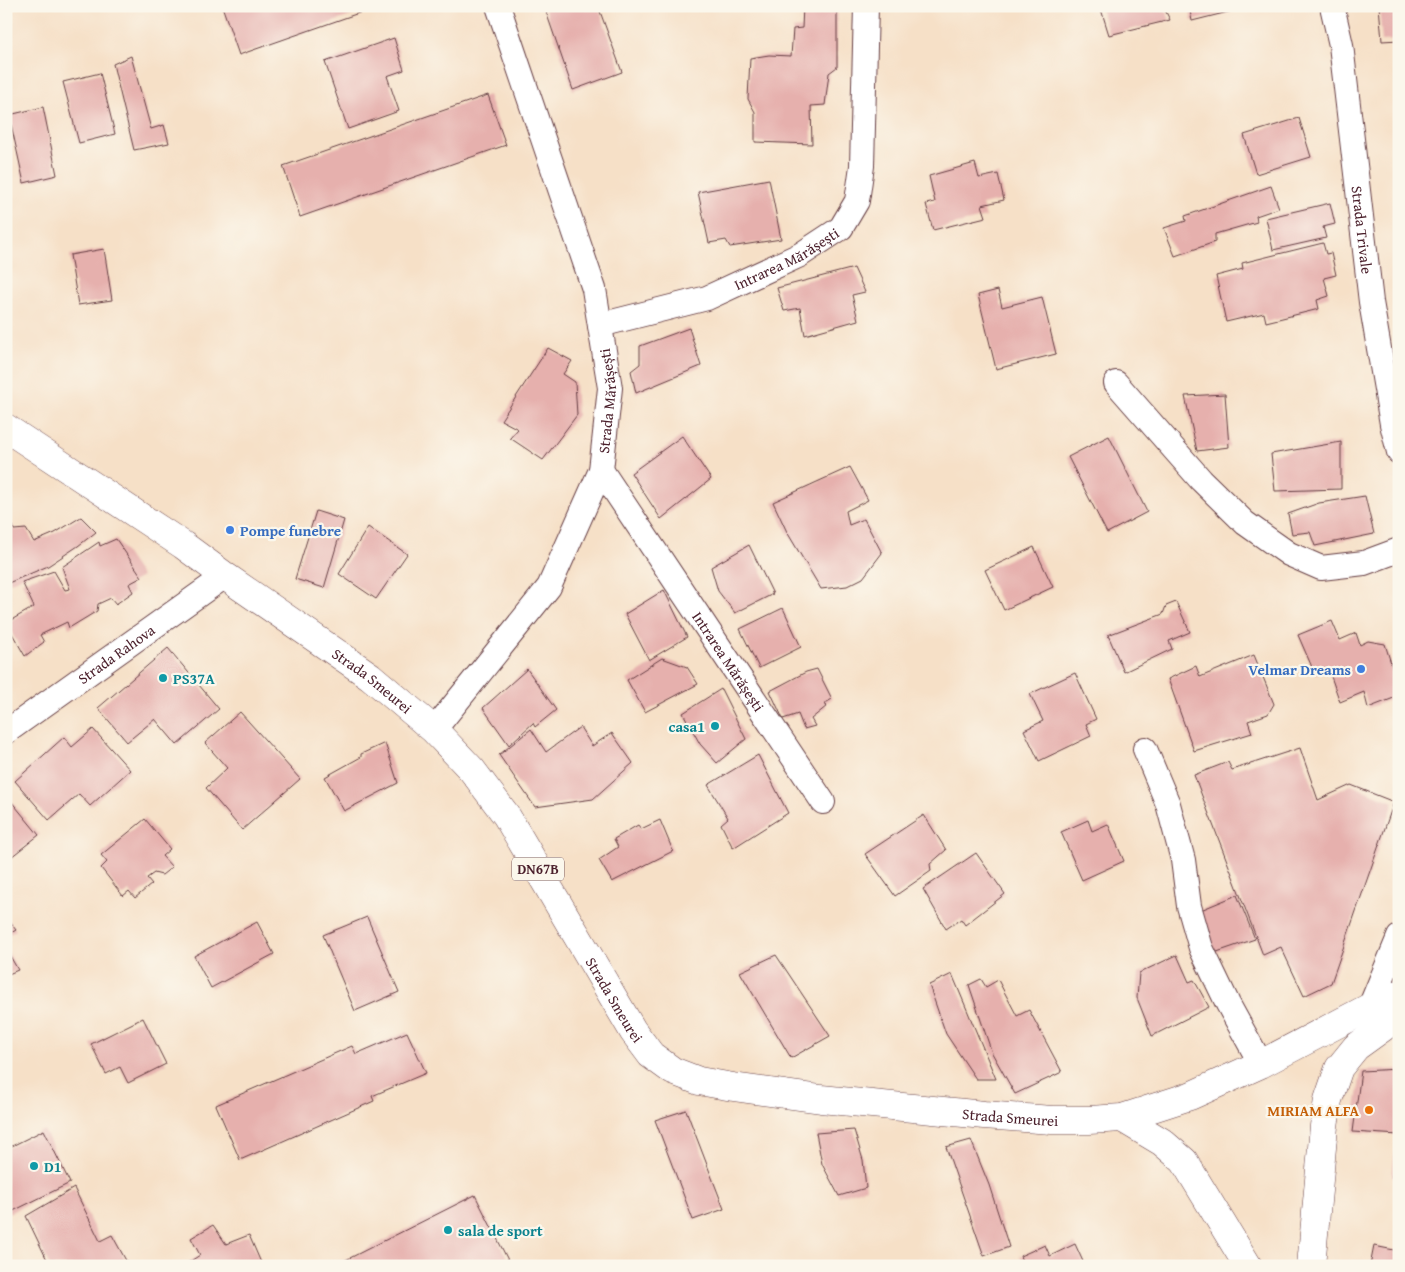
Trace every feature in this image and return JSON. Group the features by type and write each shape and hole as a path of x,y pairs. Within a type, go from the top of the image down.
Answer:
{"main road":[{"name":"Strada Smeurei","path":"6,428 183,545 370,676 434,730 472,770 506,815 634,1031 651,1055 673,1070 700,1081 821,1099 984,1115 1052,1120 1122,1118 1190,1096 1261,1064 1370,1007 1399,994"},
{"path":"1311,1266 1324,1126 1328,1100 1339,1068 1356,1047 1399,1016"},
{"path":"1122,1118 1162,1142 1184,1161 1248,1266"}],"street":[{"name":"Strada Mărășești","path":"434,730 549,587 601,470 610,388 594,289 498,6"},
{"name":"Intrarea Mărășești","path":"600,325 707,298 800,255 841,228 857,201 862,166 866,6"},
{"name":"Strada Trivale","path":"1332,6 1341,45 1371,302 1392,424 1399,452"},
{"path":"1116,383 1201,480 1245,523 1289,554 1321,568 1364,563 1399,550"},
{"name":"Intrarea Mărășești","path":"601,470 823,802"},
{"name":"Strada Rahova","path":"6,732 225,576"},
{"path":"1145,749 1168,804 1183,860 1189,906 1201,948 1228,1004 1261,1064"},
{"path":"1370,1007 1399,937"}],"building":[{"path":"222,6 376,6 376,7 239,55"},
{"path":"544,6 598,6 622,72 573,90"},
{"path":"803,6 837,6 837,67 829,73 825,105 811,106 812,144 755,142 755,112 748,99 750,58 769,55 791,56 793,29 802,28"},
{"path":"1100,6 1163,6 1170,20 1109,35"},
{"path":"1189,6 1248,6 1248,7 1192,21"},
{"path":"1379,6 1399,6 1399,40 1382,41"},
{"path":"394,38 404,70 387,76 399,111 348,129 325,62"},
{"path":"131,56 151,129 164,125 169,143 134,150 113,64"},
{"path":"100,73 115,134 79,143 63,82"},
{"path":"488,95 506,145 300,217 283,166"},
{"path":"43,107 57,175 24,183 9,115"},
{"path":"1299,118 1311,157 1256,174 1244,135"},
{"path":"975,163 979,178 998,174 1004,200 982,205 986,217 933,230 926,204 935,202 929,176"},
{"path":"769,179 781,239 730,247 726,240 709,243 698,192"},
{"path":"1271,186 1279,208 1256,216 1257,222 1215,234 1215,242 1175,256 1164,228 1186,221 1185,216"},
{"path":"1330,203 1335,224 1323,227 1326,238 1273,250 1266,218"},
{"path":"1323,243 1326,254 1331,253 1336,275 1324,278 1329,296 1317,300 1319,309 1266,322 1264,313 1226,322 1216,276 1243,269 1242,263"},
{"path":"104,249 112,300 78,305 70,255"},
{"path":"854,268 865,292 852,295 858,320 805,335 800,308 784,311 777,288"},
{"path":"998,290 1002,307 1042,297 1056,354 996,369 978,295"},
{"path":"689,328 701,366 636,393 631,371 640,364 640,346"},
{"path":"548,348 572,361 563,374 575,382 577,415 543,460 510,438 518,429 501,420"},
{"path":"1225,394 1229,447 1197,451 1185,396"},
{"path":"682,436 711,479 661,519 631,473"},
{"path":"1109,436 1147,512 1107,533 1068,457"},
{"path":"1341,442 1341,489 1275,491 1271,454"},
{"path":"850,467 868,500 846,511 849,525 864,519 882,553 863,578 847,586 821,589 787,532 773,502"},
{"path":"1365,496 1374,534 1315,546 1310,532 1292,534 1288,514 1319,503"},
{"path":"6,511 14,530 26,529 34,542 55,533 81,517 96,532 48,566 6,584"},
{"path":"316,511 344,520 324,588 295,579"},
{"path":"368,527 407,554 376,599 339,574"},
{"path":"116,539 142,577 129,584 133,592 116,604 111,598 98,604 97,611 69,628 67,622 40,635 44,642 25,656 6,623 34,607 22,582 54,571 65,590 70,589 62,567 99,542 100,546"},
{"path":"749,545 773,594 735,613 718,591 711,567"},
{"path":"1034,547 1053,587 1004,610 985,570"},
{"path":"664,590 687,637 649,660 625,614"},
{"path":"1176,602 1190,632 1169,641 1172,649 1124,672 1108,635 1163,614 1166,606"},
{"path":"783,608 801,647 759,668 740,629"},
{"path":"1332,621 1340,640 1356,633 1360,645 1368,641 1385,644 1399,689 1399,696 1368,708 1364,692 1340,702 1328,668 1315,674 1298,635"},
{"name":"PS37A","path":"168,648 219,709 177,745 155,719 127,742 98,708"},
{"path":"1254,655 1274,704 1268,714 1248,721 1252,733 1194,751 1168,679 1196,666 1200,677"},
{"path":"662,658 687,667 698,684 645,712 627,680"},
{"path":"527,669 556,710 535,727 533,723 509,745 483,708"},
{"path":"817,669 832,699 824,704 827,706 811,719 815,726 804,729 798,714 783,719 770,691 806,672"},
{"path":"1075,673 1096,719 1086,724 1091,736 1039,761 1024,730 1043,721 1030,694"},
{"name":"casa1","path":"721,689 746,739 717,763 700,744 683,713"},
{"path":"240,712 300,779 242,830 206,788 227,768 205,743"},
{"path":"580,727 592,746 612,733 633,763 593,799 535,807 499,755 531,729 546,752"},
{"path":"93,729 130,770 90,806 79,794 49,820 15,781 64,737 72,747"},
{"path":"385,743 398,783 344,811 325,777 361,757 361,754"},
{"path":"1300,748 1318,800 1351,785 1394,802 1331,983 1304,996 1281,947 1263,955 1194,775 1228,762 1232,770"},
{"path":"758,755 788,813 733,848 721,824 728,818 708,785"},
{"path":"6,795 39,835 6,861"},
{"path":"924,815 946,850 930,864 931,871 895,896 865,854"},
{"path":"145,819 170,849 162,856 172,867 162,875 154,873 147,878 152,884 135,898 129,891 123,896 101,868 107,862 101,855"},
{"path":"660,820 673,851 612,882 599,860 618,847 614,839 638,825 641,829"},
{"path":"1088,820 1092,831 1108,824 1124,861 1082,880 1061,832"},
{"path":"976,853 1005,894 965,925 961,919 946,929 923,889"},
{"path":"1237,895 1255,939 1211,954 1196,912"},
{"path":"6,917 16,930 6,936"},
{"path":"367,917 399,992 355,1011 323,935"},
{"path":"257,922 274,954 211,988 194,956"},
{"path":"6,949 18,970 6,975"},
{"path":"776,955 830,1036 791,1058 740,972"},
{"path":"1177,955 1189,982 1194,980 1209,1007 1152,1036 1137,998 1139,973"},
{"path":"952,974 996,1079 976,1079 946,1034 929,985"},
{"path":"981,979 986,987 998,980 1017,1016 1029,1010 1062,1072 1015,1094 992,1053 969,985"},
{"path":"143,1018 166,1064 128,1083 120,1067 106,1074 91,1044"},
{"path":"407,1032 426,1073 372,1096 374,1101 240,1160 216,1105 352,1046 356,1054"},
{"path":"1399,1069 1399,1135 1353,1132 1361,1071"},
{"path":"686,1110 724,1209 693,1220 655,1120"},
{"name":"D1","path":"44,1130 70,1183 9,1213 6,1208 6,1149"},
{"path":"854,1130 863,1160 866,1188 839,1196 822,1164 816,1133"},
{"path":"971,1140 989,1185 1009,1247 984,1256 946,1147"},
{"path":"1395,1152 1399,1152 1399,1178 1392,1177"},
{"path":"74,1188 100,1241 112,1235 129,1266 50,1266 26,1216"},
{"name":"sala de sport","path":"475,1195 511,1266 334,1266"},
{"path":"213,1225 226,1244 249,1235 262,1265 183,1266 200,1255 191,1238"},
{"path":"1075,1244 1085,1266 1024,1266 1020,1256 1045,1245 1050,1256"},
{"path":"1374,1246 1399,1251 1399,1266 1370,1266"}],"place":[{"name":"Pompe funebre","path":"230,530"},
{"name":"Velmar Dreams","path":"1361,669"},
{"name":"PS37A","path":"163,678"},
{"name":"casa1","path":"715,726"},
{"name":"MIRIAM ALFA","path":"1369,1110"},
{"name":"D1","path":"34,1166"},
{"name":"sala de sport","path":"448,1230"}]}
